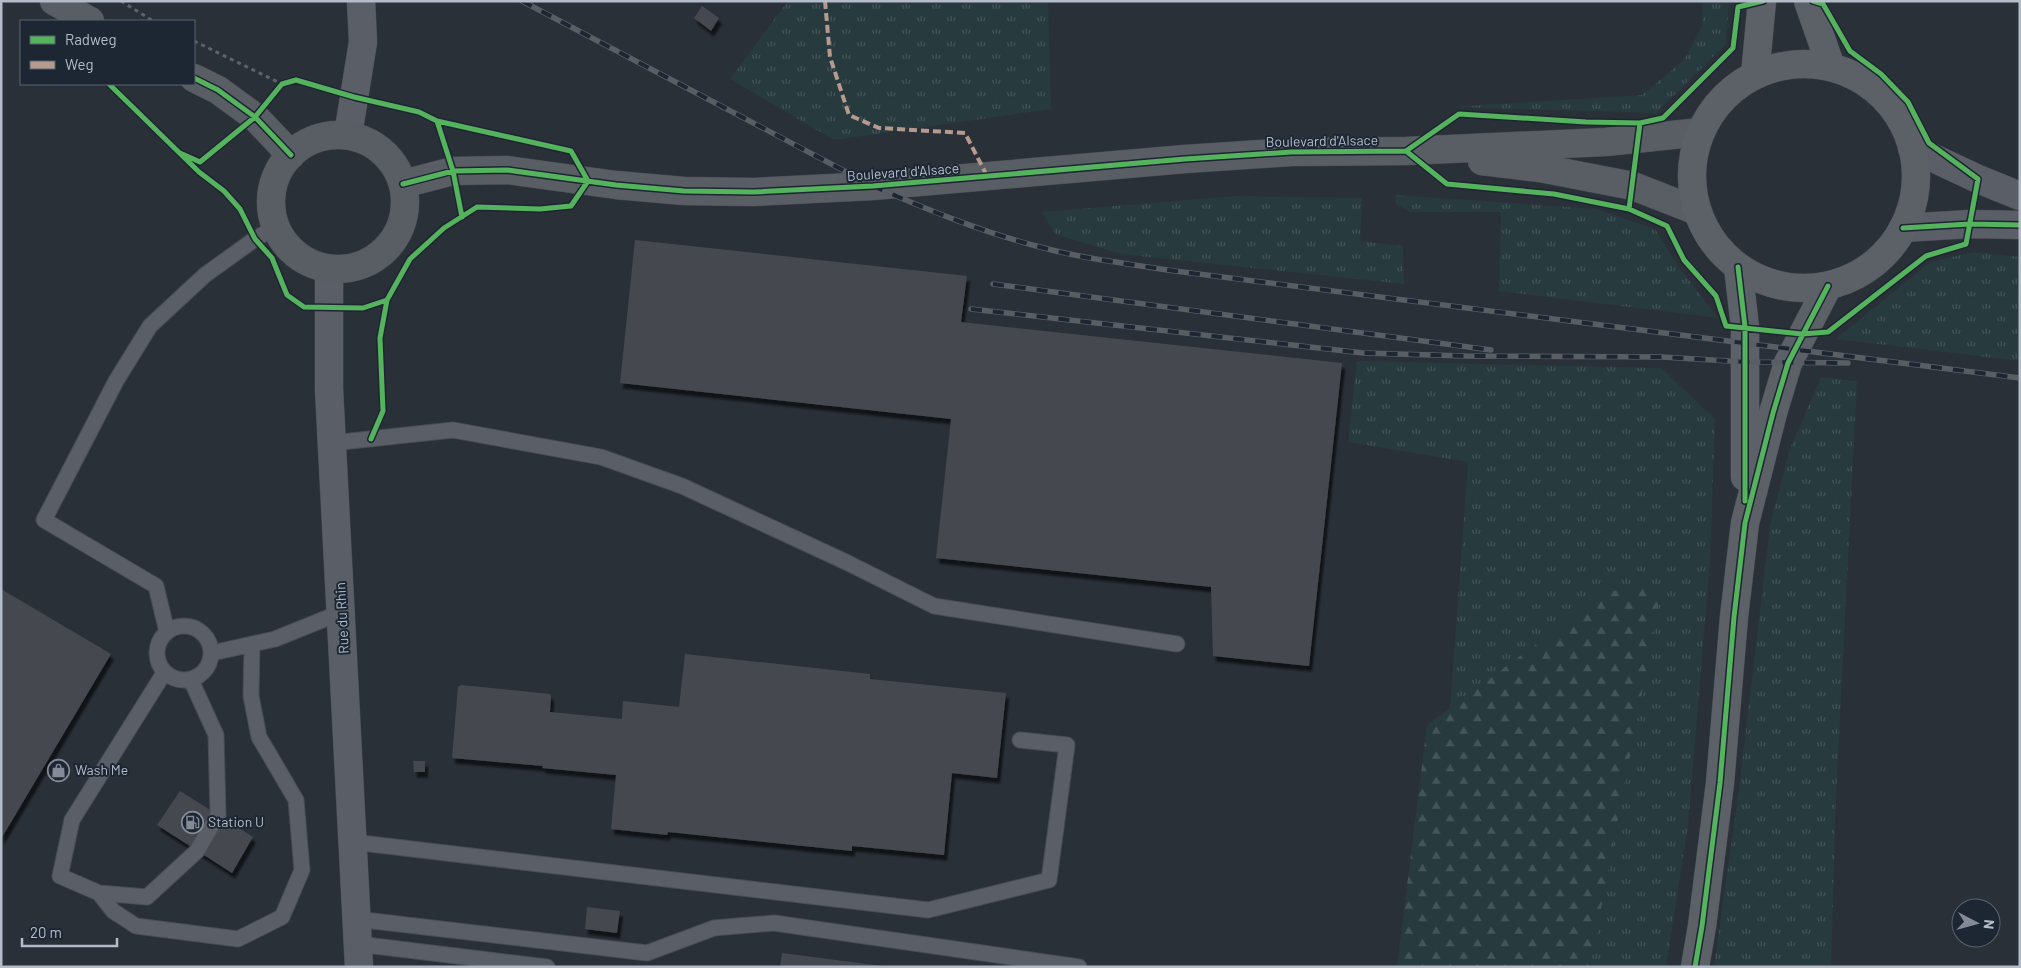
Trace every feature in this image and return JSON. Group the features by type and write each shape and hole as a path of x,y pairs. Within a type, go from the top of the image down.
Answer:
{"main road":[{"path":"54,1 88,20"},
{"path":"1755,75 1762,1"},
{"path":"1808,1 1831,68"},
{"path":"1793,64 1812,64 1831,68 1850,74 1882,96 1895,112 1905,129 1912,148 1915,168 1915,189 1911,209 1903,228 1889,248 1872,265 1858,274 1828,286 1805,288 1781,286 1759,279 1738,267 1713,242 1697,211 1692,171 1694,151 1710,114 1738,85 1755,75 1773,68 1793,64"},
{"path":"195,78 218,90 255,117 291,155"},
{"name":"Boulevard d'Alsace","path":"403,184 453,171 507,170 626,186 684,191 754,192 873,186 1185,159 1291,152 1406,151 1606,142 1701,132"},
{"path":"348,135 366,141 382,152 394,166 403,184 405,205 400,227 389,246 372,260 351,268 329,269 312,264 297,255 285,243 276,228 271,208 272,189 279,170 291,155 307,142 327,136 348,135"},
{"name":"Boulevard d'Alsace","path":"1406,151 1540,168 1633,186 1697,211"},
{"path":"1695,967 1720,783 1734,617 1745,523 1745,327 1738,267"},
{"path":"1745,523 1772,413 1788,363 1828,286"}],"street":[{"path":"348,135 363,42 361,1"},
{"path":"1912,148 1978,179 2020,196"},
{"path":"1903,228 2020,224"},
{"name":"Rue du Rhin","path":"329,269 329,389 358,943"}],"lane":[{"path":"167,632 156,586 44,520 116,381 150,326 205,275 255,239 276,228"},
{"path":"332,443 453,430 602,457 682,486 846,562 934,606 1177,644"},
{"path":"212,653 275,639 342,612"},
{"path":"183,625 200,630 206,636 212,653 206,670 191,680 181,681 164,673 159,665 157,646 167,632 183,625"},
{"path":"99,893 112,911 136,926 238,939 282,917 302,870 296,800 259,736 251,696 252,644"},
{"path":"164,673 72,820 60,876 99,893 147,897 197,851 218,815 216,735 191,680"},
{"path":"352,842 928,910 1050,880 1067,745 1020,740"},
{"path":"358,943 646,952 714,928 774,923 1079,967"},
{"path":"358,943 548,967"}],"path":[{"path":"121,1 151,20"},
{"path":"195,41 282,84"},
{"path":"255,117 282,84 289,82"}],"green space":[{"path":"788,1 1048,1 1051,109 834,140 730,79"},
{"path":"1703,1 1730,1 1726,44 1656,113 1453,107 1642,95 1684,60 1702,26"},
{"path":"1395,195 1596,209 1655,229 1678,266 1718,318 1499,291 1501,212 1410,212 1396,204"},
{"path":"1234,196 1362,198 1360,241 1403,246 1404,284 1121,254 1055,234 1042,212"},
{"path":"1974,252 2020,257 2020,361 1836,339 1930,262"},
{"path":"1357,361 1661,368 1715,419 1710,562 1688,825 1666,967 1590,967 1662,587 1608,591 1450,709 1468,462 1348,442"},
{"path":"1821,377 1857,381 1836,797 1831,967 1714,967 1739,789 1770,526 1789,451"},
{"path":"1662,587 1590,967 1397,967 1427,725 1608,591"}],"building":[{"path":"702,6 719,18 711,31 694,18"},
{"path":"635,240 967,276 961,322 1342,363 1309,666 1213,656 1211,587 936,558 951,419 620,383"},
{"path":"1,589 111,654 1,839"},
{"path":"685,654 870,674 870,679 1006,693 997,778 952,773 944,855 852,846 852,851 668,832 667,835 611,829 616,775 452,758 458,687 461,685 550,694 550,712 622,719 623,701 679,707"},
{"path":"413,761 425,761 425,772 414,772"},
{"path":"180,791 253,837 232,873 157,825"},
{"path":"587,907 620,911 617,933 585,929"},
{"path":"782,953 882,966 882,967 780,967"}],"railway":[{"path":"522,1 873,186 976,227 1057,251 1107,261 1175,271 2020,378"},
{"path":"993,284 1491,350"},
{"path":"971,309 1363,353 1466,356 1662,357 1746,362 1848,363"}],"marked path":[{"path":"825,1 830,57 849,115 879,128 965,133 987,176"}],"cycle path":[{"path":"1640,123 1663,118 1733,48 1738,7 1763,1"},
{"path":"1406,151 1447,184 1554,194 1629,209 1667,226 1684,260 1716,296 1726,326 1802,334 1828,332 1926,256 1966,244 1978,179 1929,143 1908,102 1881,74 1850,51 1823,4 1813,1"},
{"path":"195,78 218,90 255,117 291,155"},
{"path":"180,153 200,162 255,117 282,84 296,80 354,97 419,112 437,121 453,171 462,217"},
{"path":"110,85 199,172 224,191 240,209 255,239 272,258 287,295 304,307 363,308 387,300"},
{"path":"1406,151 1459,114 1586,122 1640,123 1629,209"},
{"path":"371,439 383,411 380,338 387,300 410,259 444,228 477,207 540,209 571,206 588,181 571,151 437,121"},
{"path":"403,184 453,171 507,170 616,185 684,191 754,192 873,186 1185,159 1291,152 1406,151"},
{"path":"1903,228 1970,224 2020,225"},
{"path":"1738,267 1745,327 1745,501"},
{"path":"1695,967 1720,783 1734,617 1745,523 1773,413 1788,363 1828,286"}],"place":[{"name":"Wash Me","path":"59,770"},
{"name":"Station U","path":"192,822"}]}
